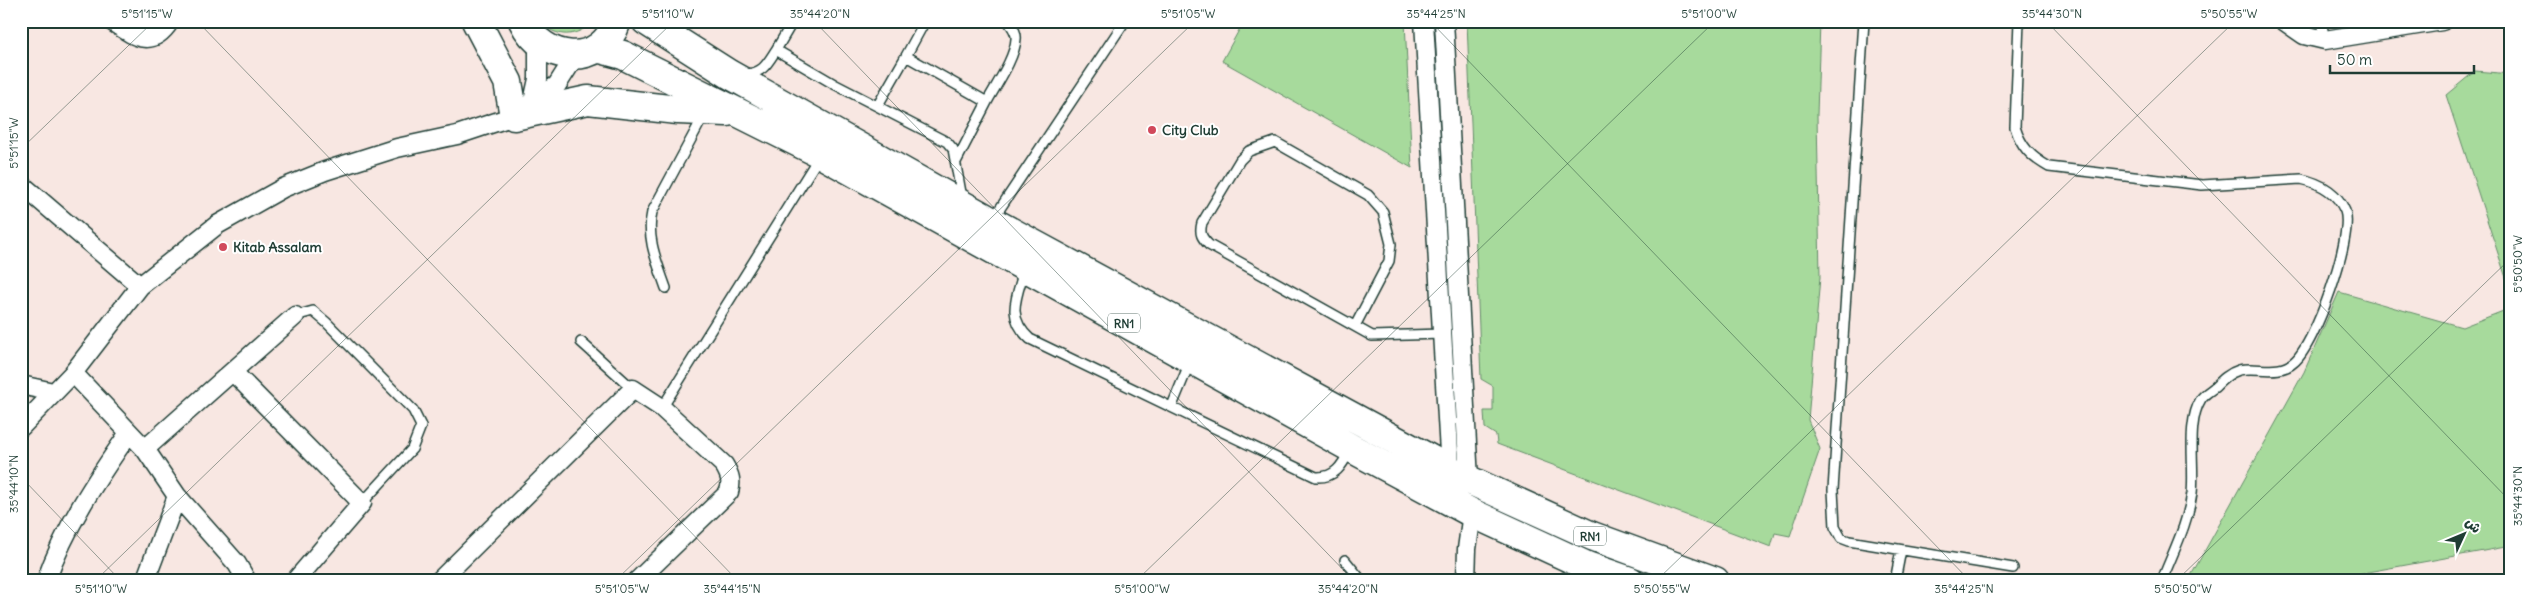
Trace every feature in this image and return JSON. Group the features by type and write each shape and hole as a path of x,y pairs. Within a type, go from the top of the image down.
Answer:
{"highway":[{"path":"476,21 523,109 588,100 678,110 736,112"},
{"path":"522,21 538,44"},
{"path":"586,51 609,37 618,21"},
{"name":"RN1","path":"646,21 729,74 991,221 1459,475 1592,536 1716,581"},
{"name":"RN1","path":"538,44 549,51 586,51 623,55 821,154 1025,269 1472,513 1587,566 1630,581"}],"street":[{"path":"111,21 136,37 146,40 156,36 165,29 170,21"},
{"path":"1424,21 1443,334 1459,475"},
{"path":"1444,21 1459,475"},
{"path":"2284,21 2304,35 2325,40 2442,21"},
{"path":"523,109 538,79 538,44"},
{"path":"21,427 73,373 140,286 217,226 283,188 389,150 457,136 523,109 557,85 586,51"},
{"path":"21,184 140,286"},
{"path":"145,448 295,316"},
{"path":"233,372 362,503 295,581"},
{"path":"73,373 129,434 145,448 177,496 237,564 247,581"},
{"path":"21,385 53,392"},
{"path":"439,581 633,389 662,408 724,465 731,477 728,492 637,581"},
{"path":"46,581 56,552 84,499 129,434"},
{"path":"145,581 177,496"},
{"path":"1466,581 1467,549 1472,513"}],"lane":[{"path":"729,74 757,73 765,68 793,21"},
{"path":"878,105 925,21"},
{"path":"956,162 1012,53 1016,39 1015,30 1008,21"},
{"path":"991,221 1125,21"},
{"path":"1864,21 1834,490 1835,527 1841,538 1849,541 2013,568"},
{"path":"2019,21 2014,127 2019,141 2027,152 2038,161 2049,167 2202,184 2301,179 2314,182 2328,189 2345,212 2347,226 2331,291 2303,351 2294,362 2284,369 2241,370 2230,374 2202,398 2194,413 2192,492 2189,509 2185,526 2163,578"},
{"path":"2321,21 2325,40"},
{"path":"776,50 834,84 947,142 952,149 956,162 964,205"},
{"path":"906,56 987,102"},
{"path":"666,288 653,251 648,227 652,212 707,110"},
{"path":"1354,326 1389,261 1391,244 1383,212 1368,196 1275,142 1249,151 1240,160 1202,223 1202,238 1209,245 1354,326 1372,336 1443,334"},
{"path":"662,408 821,154"},
{"path":"1025,269 1014,306 1016,321 1030,339 1316,477 1324,478 1337,472 1351,448"},
{"path":"295,316 313,311 326,322 412,410 421,426 412,450 362,503"},
{"path":"581,342 633,389"},
{"path":"1172,406 1191,360"},
{"path":"1895,581 1901,550"},
{"path":"1345,560 1362,581"}],"green space":[{"path":"540,21 593,21 580,31 566,34 553,31"},
{"path":"1244,21 1405,21 1412,168 1222,61"},
{"path":"1467,21 1820,21 1817,115 1820,277 1808,420 1820,449 1790,536 1775,533 1771,547 1497,444 1496,435 1485,428 1484,411 1493,411 1493,386 1481,379"},
{"path":"2475,71 2511,74 2511,293 2446,95"},
{"path":"2339,292 2462,327 2511,308 2511,546 2318,581 2188,581 2304,372"}],"place":[{"name":"City Club","path":"1152,130"},
{"name":"Kitab Assalam","path":"223,247"}]}
